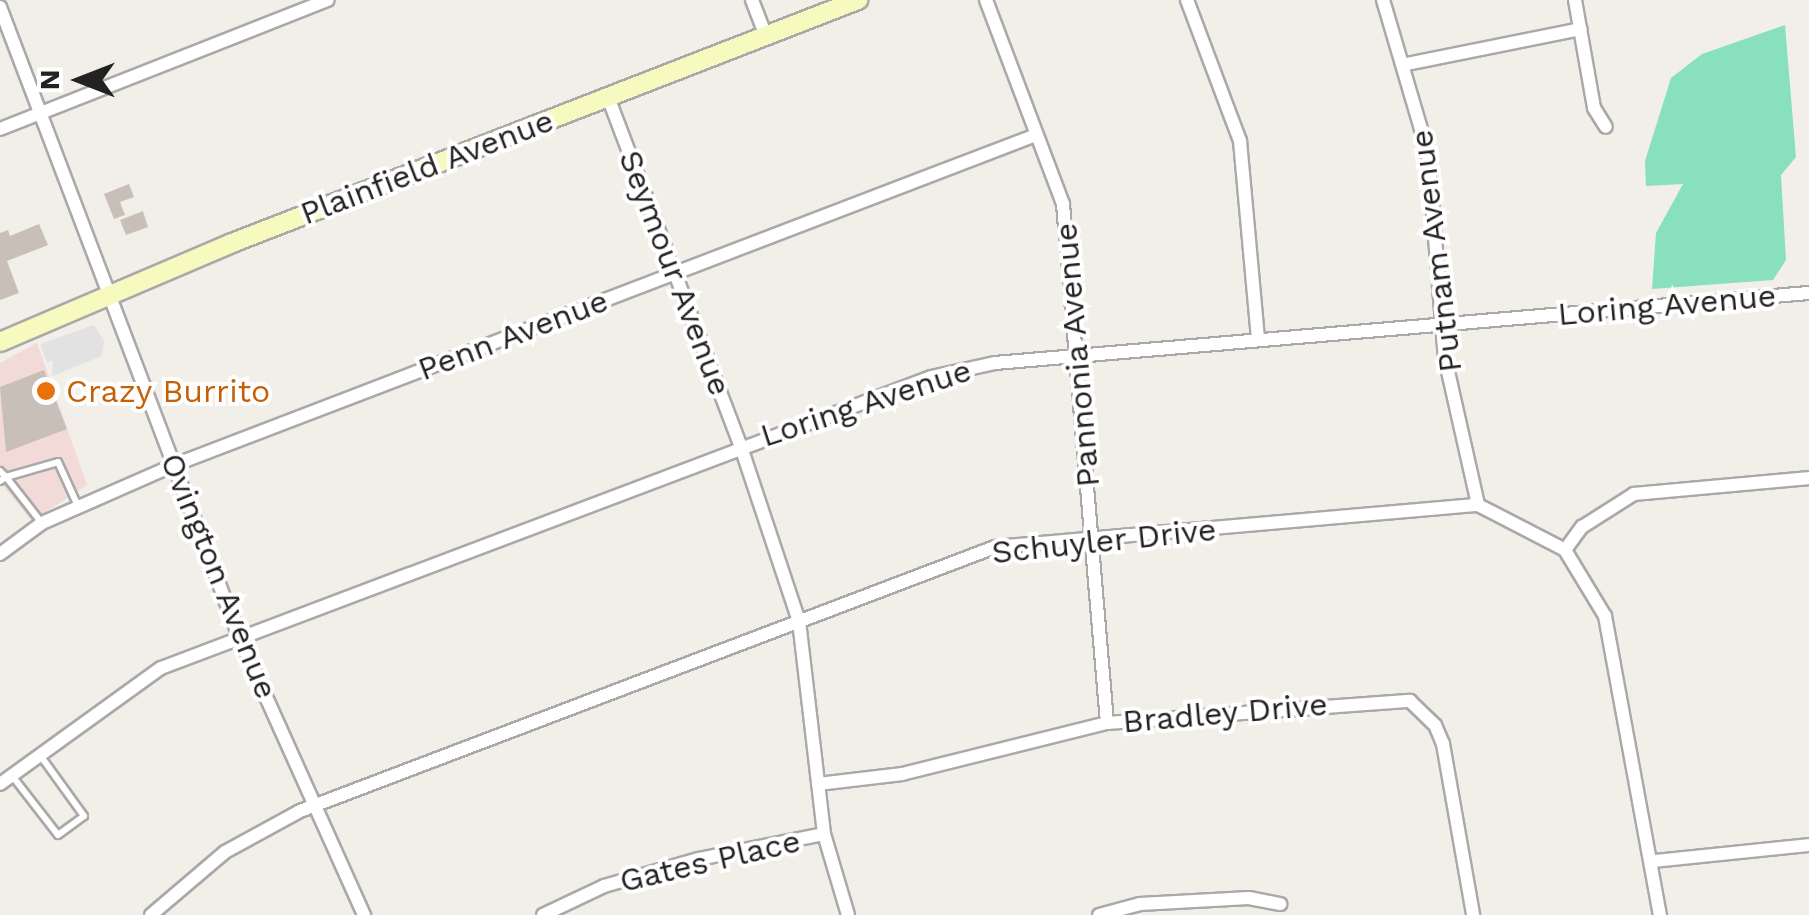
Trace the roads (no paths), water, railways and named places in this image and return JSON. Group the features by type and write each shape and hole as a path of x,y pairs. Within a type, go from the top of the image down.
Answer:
{"street":[{"path":"0,129 328,0"},
{"path":"752,0 766,36"},
{"name":"Plainfield Avenue","path":"0,342 109,294 858,0"},
{"name":"Pannonia Avenue","path":"986,0 1063,204 1107,722"},
{"path":"1187,0 1240,141 1258,339"},
{"name":"Putnam Avenue","path":"1383,0 1407,64 1428,152 1446,358 1478,506"},
{"path":"1575,0 1594,108 1606,127"},
{"name":"Ovington Avenue","path":"0,8 240,639 364,915"},
{"path":"1407,64 1580,29"},
{"name":"Seymour Avenue","path":"608,97 740,444 800,621 824,834 848,915"},
{"name":"Penn Avenue","path":"0,553 42,524 174,465 1036,135"},
{"name":"Loring Avenue","path":"6,780 161,668 740,444 931,376 996,363 1809,293"},
{"path":"1565,550 1582,527 1634,494 1809,478"},
{"path":"1478,506 1565,550 1605,616 1654,862 1660,915"},
{"name":"Schuyler Drive","path":"151,915 225,852 314,806 995,546 1478,506"},
{"name":"Bradley Drive","path":"818,784 932,767 1107,722 1410,701 1435,725 1443,744 1474,915"},
{"name":"Gates Place","path":"543,915 604,886 699,858 824,834"},
{"path":"1654,862 1809,845"},
{"path":"1099,915 1140,904 1249,898 1280,904"}],"lane":[{"path":"42,524 2,476 58,462 78,507"},
{"path":"6,780 58,835 84,816 40,755"}],"place":[{"name":"Crazy Burrito","path":"46,391"}]}
